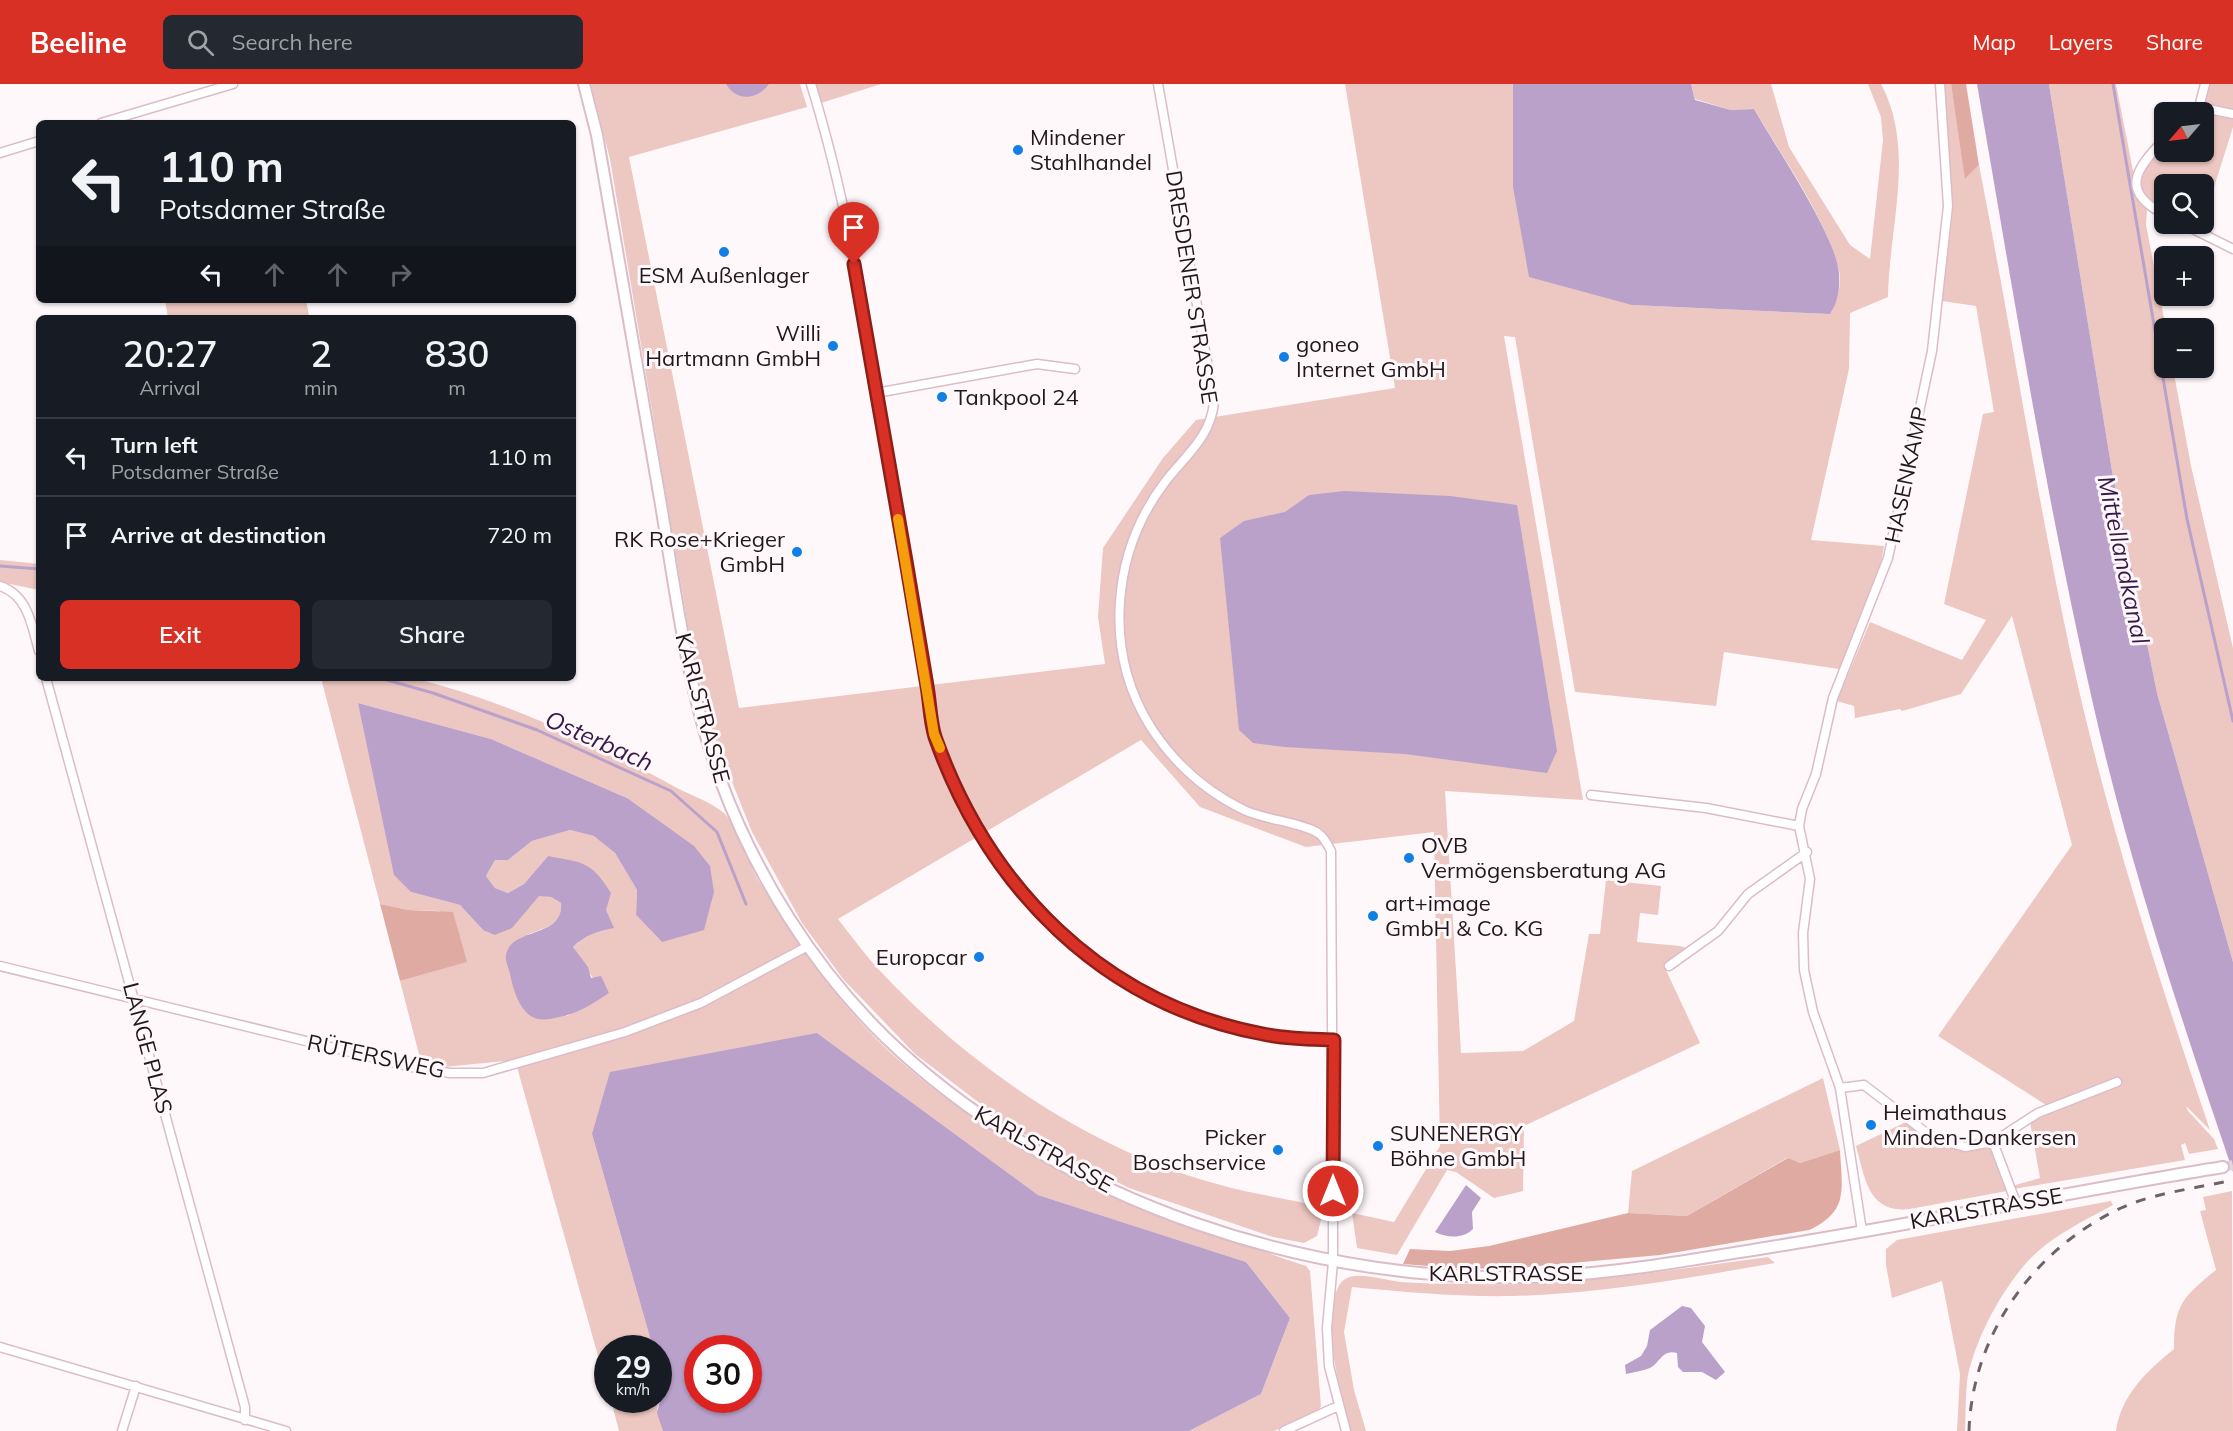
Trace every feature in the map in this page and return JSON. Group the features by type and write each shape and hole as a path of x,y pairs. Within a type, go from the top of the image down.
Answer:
{"street":[{"path":"111,120 233,84"},
{"name":"KARLSTRASSE","path":"584,84 597,135 687,656 709,747 736,819 777,898 808,946 848,997 885,1037 969,1107 1024,1143 1076,1172 1181,1218 1231,1235 1333,1262 1394,1271 1485,1278 1614,1271 1862,1231 2223,1167"},
{"path":"811,84 837,181 934,734 967,812 1001,868 1020,893 1094,960 1151,996 1216,1022 1254,1032 1334,1040"},
{"name":"DRESDENER STRASSE","path":"1158,84 1214,402 1208,428 1154,500 1130,547 1122,574 1120,601 1120,633 1124,662 1132,692 1160,741 1200,782 1246,811 1318,833 1331,851 1334,1040 1333,1262 1327,1328 1329,1366 1346,1431"},
{"name":"HASENKAMP","path":"1799,826 1802,809 1811,792 1816,774 1833,698 1888,558 1932,351 1948,206 1940,84"},
{"path":"2199,102 2205,84"},
{"path":"2214,112 2233,114"},
{"path":"0,153 36,142"},
{"path":"2154,151 2141,166 2138,188 2145,204 2154,209"},
{"path":"2203,234 2233,249"},
{"path":"876,393 1037,364 1075,369"},
{"path":"4,588 20,598 30,616 36,639"},
{"name":"LANGE PLAS","path":"47,681 245,1407 244,1420"},
{"path":"1591,795 1706,808 1799,826 1807,852 1810,879 1803,933 1804,970 1813,1012 1840,1088 1862,1231"},
{"path":"1669,966 1718,931 1748,894 1807,852"},
{"name":"RÜTERSWEG","path":"0,966 135,1001 416,1068 450,1073 483,1073 636,1028 701,1003 808,946"},
{"path":"1840,1088 1864,1085 1918,1128 1950,1145 1981,1146 1993,1142 2038,1113 2117,1082"},
{"path":"1993,1142 2016,1203"},
{"path":"0,1347 286,1431"},
{"path":"122,1431 136,1386"},
{"path":"1284,1431 1338,1406"}],"shaded area":[{"path":"591,84 800,84 807,107 629,157 739,708 1105,664 1098,617 1103,548 1163,458 1196,420 1395,388 1345,84 1513,84 1513,187 1632,305 1830,314 1838,293 1839,270 1824,230 1790,167 1754,109 1731,110 1695,99 1691,84 1771,84 1789,147 1850,245 1870,259 1883,140 1881,117 1868,84 1881,84 1891,109 1897,135 1899,162 1888,297 1850,313 1849,369 1811,540 1884,546 1880,570 1839,669 1724,652 1716,706 1575,692 1515,337 1504,336 1583,800 1445,791 1461,1053 1523,1051 1574,1021 1589,934 1600,934 1606,880 1661,886 1658,915 1640,913 1637,942 1680,946 1693,950 1666,970 1700,1043 1524,1126 1523,1191 1494,1198 1456,1172 1447,1170 1397,1255 1357,1248 1352,1213 1394,1222 1440,1146 1434,832 1306,847 1200,807 1141,740 838,919 872,962 918,1009 995,1073 1037,1102 1080,1128 1170,1169 1230,1188 1324,1207 1317,1236 1304,1243 1273,1237 1129,1188 1015,1130 915,1054 843,979 802,923 752,832 713,734 692,650 610,159"},
{"path":"815,84 881,84 821,103"},
{"path":"1943,84 1951,84 1966,178 1979,165 2058,594 2100,775 2152,954 2210,1130 2186,1106 2214,1139 2218,1149 2189,1154 2185,1143 2181,1145 2185,1160 2014,1189 2012,1186 2040,1178 2029,1116 2046,1105 1938,1036 2072,845 2012,616 1961,694 1902,711 1900,709 1855,718 1854,706 1837,701 1870,622 1962,660 1986,620 1944,604 1983,414 1994,412 1976,306 1942,301 1952,218"},
{"path":"1951,84 1966,84 1979,165 1965,179"},
{"path":"2049,84 2116,84 2135,191 2147,210 2146,225 2154,266 2154,306 2162,306 2164,318 2154,318 2154,378 2175,378 2191,466 2233,648 2233,962 2157,693 2112,471"},
{"path":"2208,84 2233,84 2233,111 2214,107 2214,102 2203,102"},
{"path":"2214,113 2233,117 2233,127 2214,187 2214,174 2154,174 2154,204 2145,196 2141,188 2143,172 2154,157 2154,162 2214,162"},
{"path":"166,303 307,303 309,315 168,315"},
{"path":"0,560 36,564 36,589 0,582"},
{"path":"322,681 424,681 484,699 583,740 720,810 729,819 756,876 775,907 807,955 842,1001 880,1043 948,1100 995,1132 1093,1185 1196,1227 1306,1266 1310,1271 1321,1406 1318,1411 1274,1431 1189,1431 1261,1394 1290,1318 1246,1262 1038,1195 817,1033 592,1134 649,1335 594,1335 594,1342 515,1060 444,1067 421,1062 400,981 466,962 439,911 409,910 380,904","holes":["358,703 491,739 627,798 662,942 636,915 637,890 615,853 595,836 570,830 532,841 508,860 495,860 486,876 495,888 508,893 524,884 548,856 600,930 583,938 573,947 593,977 609,993 567,1016 527,935 546,928 556,921 561,910 561,903 551,897 539,895 483,930 460,905 411,892"]},
{"path":"380,904 409,910 453,912 467,962 400,981"},
{"path":"1823,1078 1840,1150 1800,1163 1787,1158 1687,1216 1628,1213 1632,1171"},
{"path":"1906,1122 1934,1141 1955,1148 1989,1146 2007,1191 1910,1209 1885,1206 1877,1200 1866,1181 1856,1146"},
{"path":"1840,1150 1842,1188 1837,1207 1822,1223 1809,1230 1660,1255 1527,1267 1468,1269 1403,1264 1410,1249 1450,1251 1489,1246 1628,1213 1687,1216 1788,1158 1800,1163"},
{"path":"2232,1191 2233,1431 2116,1431 2123,1406 2129,1395 2145,1375 2174,1349 2176,1321 2183,1303 2196,1287 2216,1270 2200,1211 2206,1210 2203,1197"},
{"path":"2111,1201 2113,1205 2068,1230 2037,1252 2008,1286 1977,1345 1968,1375 1965,1431 1957,1431 1960,1374 1942,1281 1892,1298 1886,1265 1886,1249 1897,1240"},
{"path":"1768,1257 1775,1263 1644,1284 1545,1295 1472,1296 1352,1287 1344,1332 1354,1390 1366,1431 1351,1431 1334,1357 1331,1316 1334,1298 1340,1284 1349,1277 1366,1276 1418,1283 1548,1283"},
{"path":"614,1413 658,1413 663,1431 619,1431"}],"water":[{"path":"726,84 769,84 759,93 747,97 736,94"},
{"path":"1513,84 1691,84 1695,100 1731,110 1754,109 1817,216 1836,258 1839,290 1830,314 1632,305 1529,277 1513,187"},
{"name":"Mittellandkanal","path":"1977,84 2049,84 2112,471 2157,693 2233,962 2233,1172 2139,881 2093,704 2045,472"},
{"path":"1344,491 1450,496 1517,505 1557,751 1547,773 1405,754 1253,743 1239,730 1220,538 1244,521 1285,512 1309,495"},
{"path":"358,703 491,739 627,798 694,846 710,866 714,892 704,930 662,942 636,915 637,890 615,853 594,836 570,830 532,841 508,860 495,860 486,876 495,888 508,893 524,884 548,856 578,862 592,869 611,893 606,910 614,928 592,934 573,947 588,967 591,978 601,976 609,993 585,1008 566,1016 550,1019 533,1017 523,1008 515,994 506,956 509,947 516,941 554,922 560,914 561,903 551,897 539,896 512,928 495,935 483,930 460,905 411,892 394,875"},
{"path":"817,1033 1038,1195 1246,1262 1290,1318 1261,1394 1189,1431 663,1431 657,1413 672,1413 672,1335 649,1335 592,1134 610,1072"},
{"path":"1466,1185 1481,1198 1472,1212 1473,1229 1465,1235 1455,1236 1435,1232"},
{"path":"1682,1306 1691,1308 1705,1326 1702,1342 1725,1372 1716,1380 1702,1372 1683,1372 1678,1367 1677,1353 1672,1352 1650,1368 1626,1374 1625,1365 1641,1356 1647,1346 1650,1330"}],"waterway":[{"path":"2113,84 2187,519 2233,721"},
{"name":"Osterbach","path":"0,566 36,569"},
{"name":"Osterbach","path":"391,681 433,693 537,730 671,791 717,832 746,904"}],"tunnel":[{"path":"2223,1167 2233,1165"}],"railway":[{"path":"1969,1431 1973,1395 1982,1361 1996,1328 2014,1298 2061,1246 2090,1225 2121,1208 2160,1195 2228,1181"}],"slow traffic":[{"path":"898,519 934,734 940,748"}],"place":[{"name":"Mindener Stahlhandel","path":"1018,150"},
{"name":"ESM Außenlager","path":"724,252"},
{"name":"Willi Hartmann GmbH","path":"833,346"},
{"name":"goneo Internet GmbH","path":"1284,357"},
{"name":"Tankpool 24","path":"942,397"},
{"name":"RK Rose+Krieger GmbH","path":"797,552"},
{"name":"OVB Vermögensberatung AG","path":"1409,858"},
{"name":"art+image GmbH & Co. KG","path":"1373,916"},
{"name":"Europcar","path":"979,957"},
{"name":"Heimathaus Minden-Dankersen","path":"1871,1125"},
{"name":"SUNENERGY Böhne GmbH","path":"1378,1146"},
{"name":"Picker Boschservice","path":"1278,1150"}],"route":[{"path":"854,264 934,734 967,812 984,843 1020,893 1070,940 1125,981 1151,996 1225,1025 1291,1038 1334,1040 1333,1191"}]}
